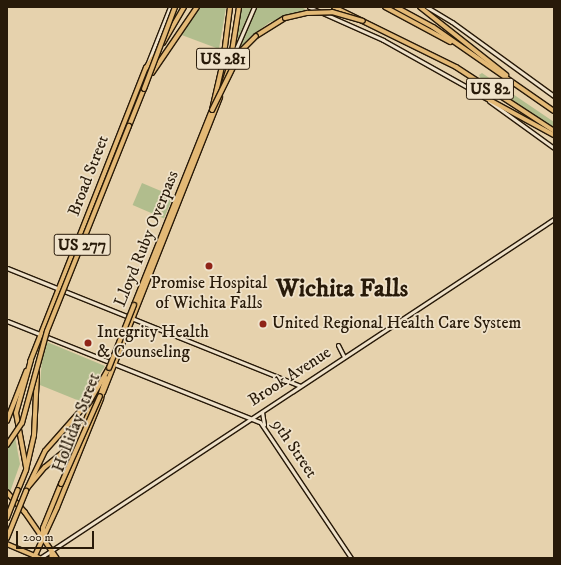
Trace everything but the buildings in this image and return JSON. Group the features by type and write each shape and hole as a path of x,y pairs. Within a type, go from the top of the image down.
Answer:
{"highway":[{"name":"US 277","path":"26,470 34,435 38,364 47,331 144,89 175,7"},
{"path":"146,68 184,7"},
{"name":"US 281","path":"144,89 157,63 197,7"},
{"name":"Lloyd Ruby Overpass","path":"7,538 40,459 91,399 109,368 212,110 223,62 230,7"},
{"path":"230,64 239,7"},
{"name":"US 82","path":"334,7 456,67 554,131"},
{"path":"385,7 432,29"},
{"path":"396,7 432,29"},
{"path":"420,7 536,98"},
{"path":"212,110 241,51 256,36 285,18 307,13 326,12 363,21"},
{"name":"US 82","path":"432,29 554,111"},
{"path":"484,97 554,135"},
{"path":"7,518 26,470 23,449 16,422 17,404 31,360"},
{"path":"7,445 22,423 38,364"},
{"path":"43,538 43,528 61,484 90,422 109,368"},
{"path":"26,491 51,463 72,447 80,436 90,410 102,395"}],"main road":[{"name":"Holliday Street","path":"35,557 102,395 217,108 230,64"},
{"name":"Broad Street","path":"7,421 146,68"},
{"path":"7,492 25,512 57,558"},
{"path":"7,544 40,558"},
{"path":"52,550 52,558"}],"street":[{"name":"Broad Street","path":"146,68 170,7"},
{"name":"Holliday Street","path":"230,64 254,7"},
{"path":"309,7 383,40 484,97 554,148"},
{"path":"427,7 452,22 554,96"},
{"name":"Brook Avenue","path":"40,558 554,219"},
{"path":"7,268 300,386"},
{"name":"9th Street","path":"7,321 252,418 264,426 351,558"},
{"path":"338,345 344,357"},
{"path":"262,412 264,426"}],"green space":[{"path":"198,7 226,7 219,49 179,34"},
{"path":"240,7 253,7 237,44"},
{"path":"257,7 301,7 309,11 270,22 250,37 237,51"},
{"path":"482,73 554,122 554,129 481,79 479,75"},
{"path":"142,183 173,196 164,218 133,205"},
{"path":"47,342 105,366 82,402 40,385 42,359"},
{"path":"15,437 20,464 10,492 7,489 7,447"}],"place":[{"name":"Promise Hospital of Wichita Falls","path":"209,266"},
{"name":"United Regional Health Care System","path":"263,324"},
{"name":"Integrity Health & Counseling","path":"88,343"}],"district":[{"name":"Wichita Falls","path":"342,289"}]}
